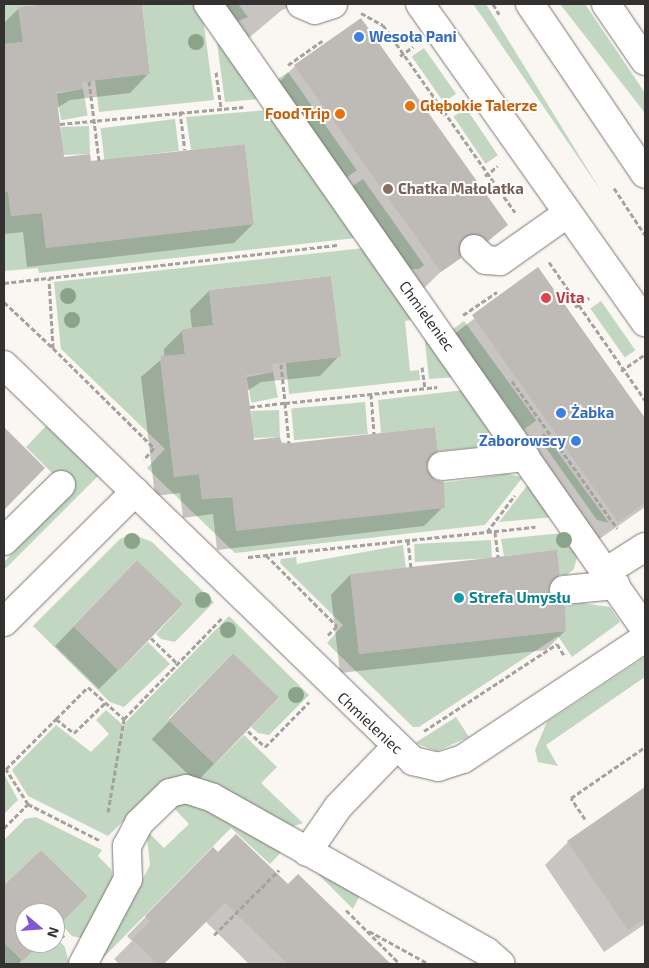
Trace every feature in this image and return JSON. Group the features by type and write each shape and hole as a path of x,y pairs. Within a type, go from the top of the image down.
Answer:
{"street":[{"name":"Chmieleniec","path":"208,4 612,578 645,629"},
{"path":"301,4 315,10 344,10"},
{"path":"420,4 645,322"},
{"path":"530,4 645,174"},
{"path":"606,4 645,61"},
{"path":"474,249 486,260 500,261 568,214"},
{"name":"Chmieleniec","path":"4,366 136,479 406,742 429,767 463,759 645,638"},
{"path":"442,466 530,463"},
{"path":"8,611 136,479"},
{"path":"4,541 61,485"},
{"path":"564,590 612,578 645,547"},
{"path":"297,857 338,807 406,742"},
{"path":"83,964 128,879 127,846 139,823 170,794 186,790 205,794 297,857 487,952 501,964"}],"path":[{"path":"344,10 363,11 383,25 443,114 511,207"},
{"path":"263,83 326,38"},
{"path":"89,81 99,160"},
{"path":"443,114 454,106"},
{"path":"60,124 237,107"},
{"path":"180,111 185,150"},
{"path":"486,175 498,166"},
{"path":"4,283 374,241"},
{"path":"542,262 548,261 555,256"},
{"path":"548,261 622,370 645,400"},
{"path":"49,278 53,348"},
{"path":"439,333 504,286"},
{"path":"4,302 154,448 136,479"},
{"path":"622,370 645,353"},
{"path":"281,364 289,443"},
{"path":"250,407 475,383"},
{"path":"371,394 374,434"},
{"path":"487,533 530,463"},
{"path":"241,558 520,529"},
{"path":"495,532 498,557"},
{"path":"408,540 411,567"},
{"path":"266,555 337,626 325,638"},
{"path":"106,823 124,719 229,611"},
{"path":"151,638 177,663"},
{"path":"406,742 557,644 570,664"},
{"path":"105,833 103,842 28,804 6,769 88,687 124,719"},
{"path":"248,731 265,747 315,696"},
{"path":"56,719 74,733 105,703"},
{"path":"585,819 572,798 645,748"},
{"path":"4,828 28,804"},
{"path":"214,935 297,857"},
{"path":"364,928 430,964"}],"green space":[{"path":"4,4 46,4 18,7 23,42 4,44"},
{"path":"142,4 193,4 203,18 214,100 99,112 95,80 150,74"},
{"path":"224,4 238,4 248,17 238,21"},
{"path":"473,4 486,4 601,191 485,21"},
{"path":"560,4 585,4 645,93 645,113"},
{"path":"216,36 260,99 225,102"},
{"path":"424,48 456,94 444,102 412,57"},
{"path":"288,72 357,170 345,178 277,80"},
{"path":"83,89 88,116 61,120 56,94"},
{"path":"466,108 498,155 485,164 454,116"},
{"path":"267,110 356,238 39,273 38,268 4,271 4,192 8,192 11,216 42,213 46,248 254,224 245,144 191,150 186,117"},
{"path":"175,119 179,151 104,160 101,128"},
{"path":"89,126 90,154 62,155 61,127"},
{"path":"363,179 424,265 419,269 409,269 351,187"},
{"path":"364,248 410,314 411,320 405,321 410,371 419,370 420,380 289,394 286,363 340,357 331,276 209,290 213,325 182,329 185,354 160,357 174,477 199,474 202,499 442,483 507,474 523,477 485,525 235,553 147,468 165,449 61,349 54,282"},
{"path":"601,301 635,350 625,358 590,308"},
{"path":"464,321 536,421 524,429 452,330"},
{"path":"424,333 456,377 429,379"},
{"path":"273,372 278,398 251,403 246,377"},
{"path":"464,390 502,445 438,451 435,427 381,433 378,400"},
{"path":"365,402 368,434 294,440 291,408"},
{"path":"279,410 280,437 252,438 251,411"},
{"path":"46,426 98,476 4,570 4,562 71,492 26,447"},
{"path":"544,433 609,523 597,520 539,438"},
{"path":"530,482 553,517 499,522"},
{"path":"564,533 577,557 574,569 567,575 560,575 557,551 504,556 501,539"},
{"path":"132,534 152,542 214,602 175,642 161,639 156,634 183,605 137,560 73,626 119,671 148,642 170,664 124,707 110,702 33,626 120,539"},
{"path":"491,540 492,558 415,562 414,544"},
{"path":"403,545 406,568 350,574 359,654 566,631 564,606 582,603 610,607 620,622 572,657 558,636 419,727 413,727 327,643 343,625 280,563 281,559 296,557 297,564"},
{"path":"229,616 309,695 269,735 258,733 251,727 279,698 233,653 168,719 215,764 244,735 277,767 261,783 303,823 291,827 155,790 108,836 28,796 12,770 56,725 91,752 109,734 96,720 106,710 123,725"},
{"path":"645,657 645,677 546,745 558,766 538,762 535,750 547,722"},
{"path":"456,717 469,737 437,751 415,743"},
{"path":"4,774 18,800 4,814"},
{"path":"181,802 196,804 283,850 270,864 231,828 98,963 150,865 146,830 164,848 189,824 172,806"},
{"path":"36,817 102,850 98,856 111,869 113,879 84,939 72,936 65,928 65,918 88,896 41,850 4,885 4,840 25,819"},
{"path":"311,867 360,895 353,909"},
{"path":"4,943 23,961 31,953 65,953 65,947 69,964 4,964"}],"building":[{"path":"46,4 142,4 150,74 82,82 83,89 56,92 64,157 90,154 91,161 245,144 254,224 46,248 42,213 11,216 8,192 4,192 4,44 23,42 18,7"},
{"path":"361,18 508,225 488,240 477,234 463,238 459,246 461,258 441,272 294,65"},
{"path":"538,267 645,418 645,503 618,522 472,315"},
{"path":"331,276 341,357 272,364 273,372 246,375 254,440 280,437 282,444 435,427 438,451 428,459 427,468 435,480 444,482 445,508 236,531 232,496 202,499 199,474 174,477 160,356 185,354 182,329 213,325 209,290"},
{"path":"4,427 45,468 4,510"},
{"name":"Strefa Umysłu","path":"557,550 560,575 550,583 549,592 557,604 565,606 566,631 359,654 350,574"},
{"path":"137,560 183,604 119,671 73,626"},
{"path":"233,653 279,697 214,764 168,720"},
{"path":"645,787 645,918 628,930 567,841"},
{"path":"236,834 288,884 298,874 391,964 288,964 225,903 164,964 158,964 132,939 150,921 145,916 213,847 218,852"},
{"path":"41,850 88,896 65,919 65,903 15,903 15,953 31,953 23,961 4,943 4,885"}],"place":[{"name":"Wesoła Pani","path":"359,37"},
{"name":"Głębokie Talerze","path":"410,106"},
{"name":"Food Trip","path":"340,114"},
{"name":"Chatka Małolatka","path":"388,189"},
{"name":"Vita","path":"546,298"},
{"name":"Żabka","path":"561,413"},
{"name":"Zaborowscy","path":"576,441"},
{"name":"Strefa Umysłu","path":"459,598"}]}
